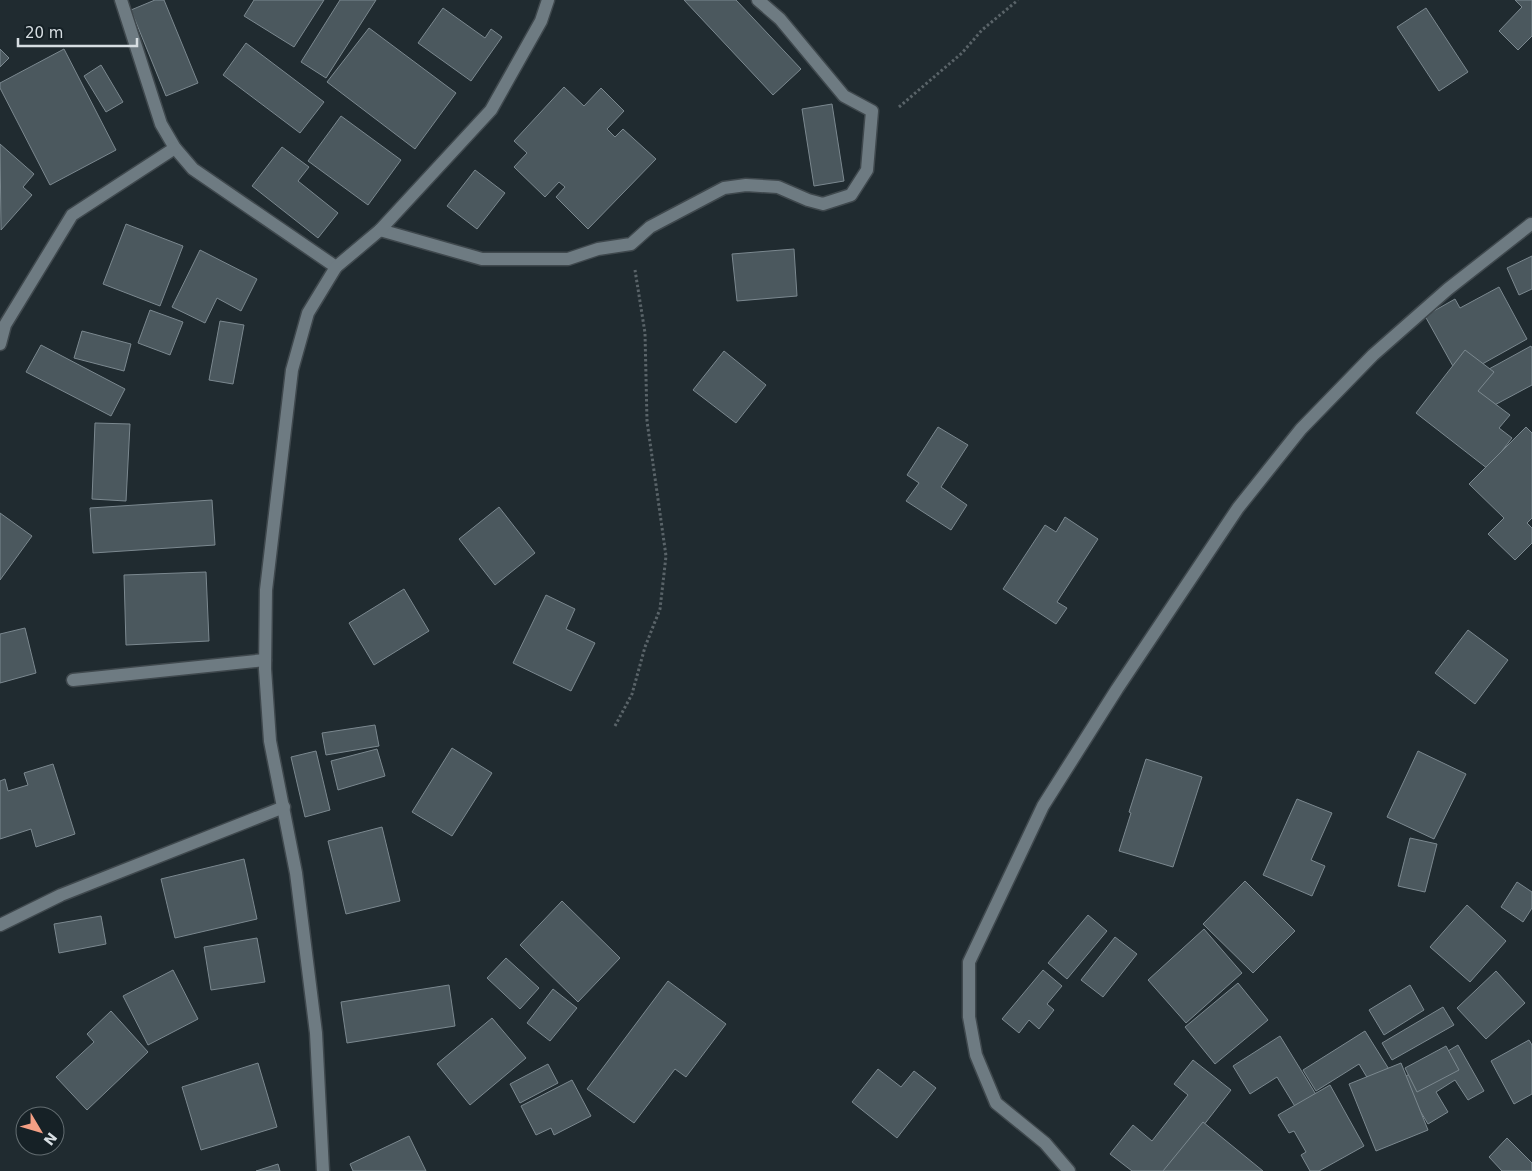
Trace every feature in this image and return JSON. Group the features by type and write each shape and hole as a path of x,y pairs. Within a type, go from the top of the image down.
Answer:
{"street":[{"path":"121,0 161,124 175,148 193,169 336,267"},
{"path":"323,1171 316,1033 296,872 270,741 265,660 266,590 292,370 308,313 336,267 380,230 491,110 541,21 548,0"},
{"path":"380,230 482,259 568,258 598,249 631,244 650,226 724,188 746,185 778,187 808,200 823,204 851,195 868,170 872,111 844,96 780,19 758,0"},
{"path":"0,344 2,325 72,215 175,148"},
{"path":"1069,1171 1045,1143 996,1103 976,1054 968,1017 969,962 1043,806 1117,689 1238,508 1301,429 1372,355 1448,288 1532,224"},
{"path":"72,680 265,660"},
{"path":"0,925 61,895 284,807"}],"path":[{"path":"872,111 894,111 962,52 982,30 1018,0"},
{"path":"615,726 632,694 645,647 660,609 666,556 647,421 645,333 631,244"}],"building":[{"path":"155,0 164,0 198,83 166,96 131,10"},
{"path":"254,0 324,0 294,47 244,16"},
{"path":"340,0 376,0 326,78 301,62"},
{"path":"684,0 736,0 801,69 773,95"},
{"path":"1515,0 1532,0 1532,36 1518,50 1499,31 1522,7"},
{"path":"443,8 485,38 491,29 502,37 471,81 418,43"},
{"path":"1426,8 1468,72 1439,91 1397,27"},
{"path":"369,28 456,93 415,149 327,82"},
{"path":"246,43 324,102 300,133 223,75"},
{"path":"0,49 9,58 0,67"},
{"path":"64,49 116,150 50,185 0,88 0,83"},
{"path":"101,65 123,102 106,112 84,76"},
{"path":"564,87 584,106 601,88 624,111 607,129 615,137 623,129 656,159 588,229 556,197 565,187 559,182 545,197 514,167 527,153 514,141"},
{"path":"832,104 844,181 814,186 802,109"},
{"path":"341,116 401,160 368,205 308,161"},
{"path":"0,144 34,174 23,187 32,195 1,230"},
{"path":"282,147 309,167 298,181 338,213 318,238 252,186"},
{"path":"475,170 505,193 477,229 447,206"},
{"path":"126,224 183,246 160,306 103,284"},
{"path":"794,249 797,296 737,301 732,254"},
{"path":"200,250 257,279 241,311 217,298 205,323 172,307"},
{"path":"1532,256 1532,289 1519,295 1507,268"},
{"path":"1499,287 1527,339 1459,377 1425,316 1455,299 1460,308"},
{"path":"150,310 183,322 170,355 138,343"},
{"path":"220,321 244,325 233,384 209,380"},
{"path":"82,331 131,344 124,371 74,358"},
{"path":"41,345 125,389 111,416 26,372"},
{"path":"1531,346 1532,385 1474,416 1458,386"},
{"path":"1465,350 1494,372 1478,391 1510,415 1499,428 1512,438 1488,469 1416,413"},
{"path":"724,351 766,385 736,423 693,390"},
{"path":"95,423 130,424 126,501 92,499"},
{"path":"938,427 968,445 941,487 967,505 951,530 906,501 919,483 907,475"},
{"path":"1526,427 1532,433 1532,518 1527,523 1532,528 1532,543 1515,560 1488,534 1504,518 1469,484"},
{"path":"212,500 215,545 93,553 90,508"},
{"path":"499,507 535,553 495,585 459,539"},
{"path":"0,513 32,536 0,580"},
{"path":"1065,517 1098,539 1057,602 1067,608 1056,624 1003,589 1045,525 1056,532"},
{"path":"206,572 209,641 126,645 124,575"},
{"path":"404,589 429,631 374,665 349,623"},
{"path":"546,595 575,609 566,629 595,643 571,691 513,663"},
{"path":"25,628 36,673 0,683 0,634"},
{"path":"1468,630 1508,660 1475,704 1435,673"},
{"path":"375,725 379,746 326,755 322,733"},
{"path":"452,748 492,773 452,836 412,812"},
{"path":"377,749 385,776 338,790 331,761"},
{"path":"316,751 330,810 305,817 291,757"},
{"path":"1418,751 1466,774 1434,839 1387,817"},
{"path":"1146,759 1202,777 1173,867 1119,851"},
{"path":"53,764 75,834 36,847 31,829 0,839 0,781 5,779 8,791 28,785 24,773"},
{"path":"1297,799 1332,813 1311,860 1325,866 1312,896 1263,875"},
{"path":"382,827 400,901 346,914 328,841"},
{"path":"1410,838 1437,844 1425,892 1398,886"},
{"path":"244,859 257,919 175,938 161,879"},
{"path":"1245,881 1295,931 1253,973 1203,924"},
{"path":"1517,882 1532,892 1532,908 1523,922 1501,907"},
{"path":"562,901 620,958 578,1002 520,945"},
{"path":"1467,905 1506,941 1470,982 1430,947"},
{"path":"1088,915 1107,931 1067,979 1048,963"},
{"path":"101,916 106,944 59,953 54,924"},
{"path":"1204,929 1242,973 1186,1023 1148,980"},
{"path":"1115,937 1137,954 1103,997 1081,980"},
{"path":"257,938 265,982 211,990 204,947"},
{"path":"506,958 539,988 520,1009 487,978"},
{"path":"173,970 198,1019 148,1045 123,996"},
{"path":"1043,970 1062,986 1047,1004 1054,1010 1039,1029 1029,1020 1019,1033 1002,1019"},
{"path":"1496,971 1525,1003 1486,1039 1457,1008"},
{"path":"668,981 726,1024 686,1077 675,1069 634,1123 587,1089"},
{"path":"1238,983 1268,1020 1215,1064 1185,1027"},
{"path":"449,985 455,1026 347,1043 341,1002"},
{"path":"1410,985 1424,1010 1384,1035 1369,1010"},
{"path":"553,989 577,1008 550,1041 527,1023"},
{"path":"1443,1007 1454,1025 1392,1060 1382,1043"},
{"path":"111,1011 148,1052 87,1110 56,1077 94,1042 87,1034"},
{"path":"492,1018 526,1058 470,1105 437,1064"},
{"path":"1365,1031 1397,1082 1377,1094 1359,1064 1316,1091 1303,1070"},
{"path":"1280,1036 1320,1101 1299,1113 1277,1077 1250,1094 1233,1066"},
{"path":"1529,1040 1532,1045 1532,1094 1514,1104 1491,1061"},
{"path":"1458,1045 1484,1091 1468,1100 1455,1080 1436,1092 1448,1112 1428,1124 1401,1079"},
{"path":"1446,1046 1459,1070 1417,1092 1405,1068"},
{"path":"1193,1060 1231,1090 1168,1171 1132,1171 1110,1154 1133,1125 1152,1141 1188,1095 1174,1084"},
{"path":"258,1063 277,1127 201,1150 182,1087"},
{"path":"1401,1063 1428,1130 1376,1151 1349,1084"},
{"path":"548,1064 558,1083 520,1103 510,1084"},
{"path":"878,1069 901,1087 914,1071 936,1088 897,1138 852,1102"},
{"path":"572,1080 591,1116 554,1135 551,1128 536,1135 521,1106"},
{"path":"1330,1085 1364,1146 1319,1171 1310,1171 1301,1155 1306,1152 1294,1131 1289,1133 1278,1115"},
{"path":"1203,1122 1263,1171 1163,1171"},
{"path":"409,1136 426,1171 353,1171 350,1164"},
{"path":"1507,1138 1532,1163 1532,1171 1502,1171 1489,1157"},
{"path":"278,1164 280,1171 256,1171"}]}
